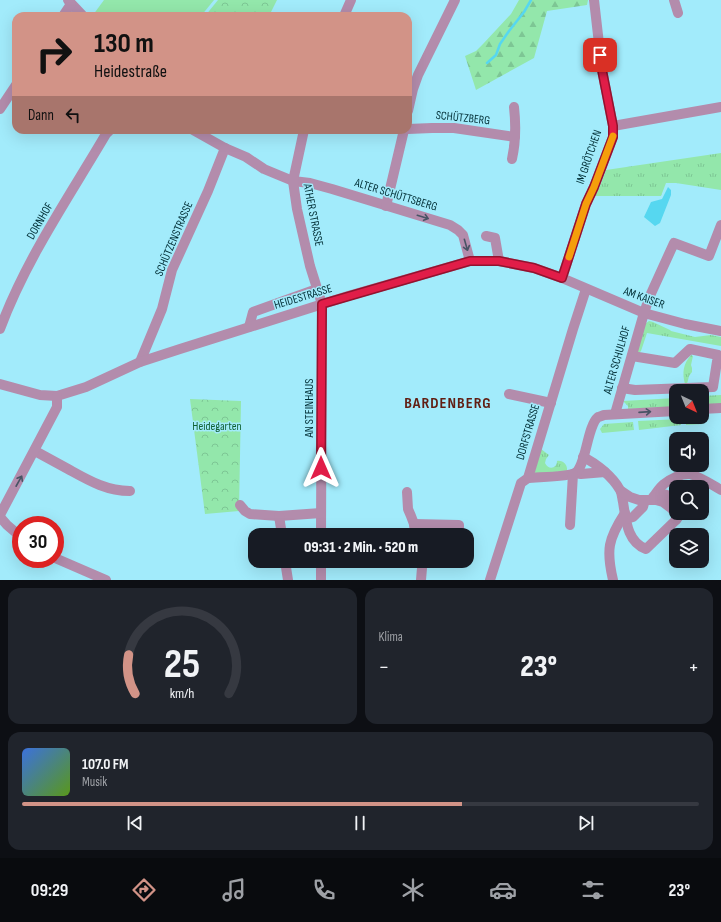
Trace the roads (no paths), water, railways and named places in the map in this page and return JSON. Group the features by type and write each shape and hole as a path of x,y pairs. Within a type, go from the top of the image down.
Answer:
{"street":[{"path":"346,12 351,0"},
{"path":"412,93 418,75 455,0"},
{"path":"594,0 602,70 613,126"},
{"path":"674,0 678,13"},
{"path":"65,12 70,1 80,12"},
{"path":"0,109 12,91"},
{"name":"IM GRÖTCHEN","path":"562,278 586,204 613,137 613,126 721,106"},
{"path":"512,159 515,137 514,107"},
{"name":"SCHÜTZBERG","path":"412,129 454,128 515,137"},
{"name":"DORNHOF","path":"0,329 8,307 29,265 106,134"},
{"name":"ALTER SCHÜTTSBERG","path":"200,134 225,148 246,157 264,169 293,181 310,183 450,225 463,235 470,261"},
{"name":"ATHER STRASSE","path":"303,134 293,181 310,266 322,304"},
{"path":"386,206 403,134"},
{"name":"SCHÜTZENSTRASSE","path":"140,362 162,309 172,270 208,191 225,148"},
{"name":"ALTER SCHULHOF","path":"615,414 649,298 674,243 709,256 721,225"},
{"path":"486,236 495,238 499,261"},
{"name":"HEIDESTRASSE","path":"0,384 40,395 57,396 86,387 140,362 322,304 470,261 499,261 534,268 562,278"},
{"name":"AM KAISER","path":"562,278 644,313 685,324 721,331"},
{"path":"249,327 253,312 317,289"},
{"name":"DORFSTRASSE","path":"490,580 521,483 528,478 586,289"},
{"name":"AN STEINHAUS","path":"321,528 322,304"},
{"path":"622,388 635,390 713,387 718,355 690,349 675,363 632,356"},
{"path":"509,394 551,403"},
{"path":"12,530 6,525 0,516 57,407 57,396"},
{"path":"709,409 721,408"},
{"path":"570,524 574,473 580,467 594,423 598,417 604,415 669,410"},
{"path":"34,451 98,485 111,489 130,491"},
{"path":"583,457 590,460 605,472 618,487 630,497 656,500 663,502 669,507"},
{"path":"528,478 574,473 581,474 605,472"},
{"path":"613,580 608,554 610,541 620,520 625,516 633,517 663,485 683,474 690,474 700,478 721,490"},
{"path":"618,487 630,535 634,542 640,547 646,549 675,520"},
{"path":"407,492 408,509 414,528"},
{"path":"649,499 659,494 669,495"},
{"path":"240,505 250,514 279,516 321,513"},
{"path":"279,516 281,528"},
{"path":"414,524 459,525 459,528"},
{"path":"64,562 106,580"},
{"path":"286,568 288,580"},
{"path":"320,580 321,568"},
{"path":"421,580 422,568"}],"water":[{"path":"668,187 671,190 671,195 660,223 655,226 644,217 651,202 662,199"}],"waterway":[{"path":"487,63 496,55 500,44 531,0"}],"district":[{"name":"BARDENBERG","path":"448,403"}],"park label":[{"name":"Heidegarten","path":"217,426"}]}
